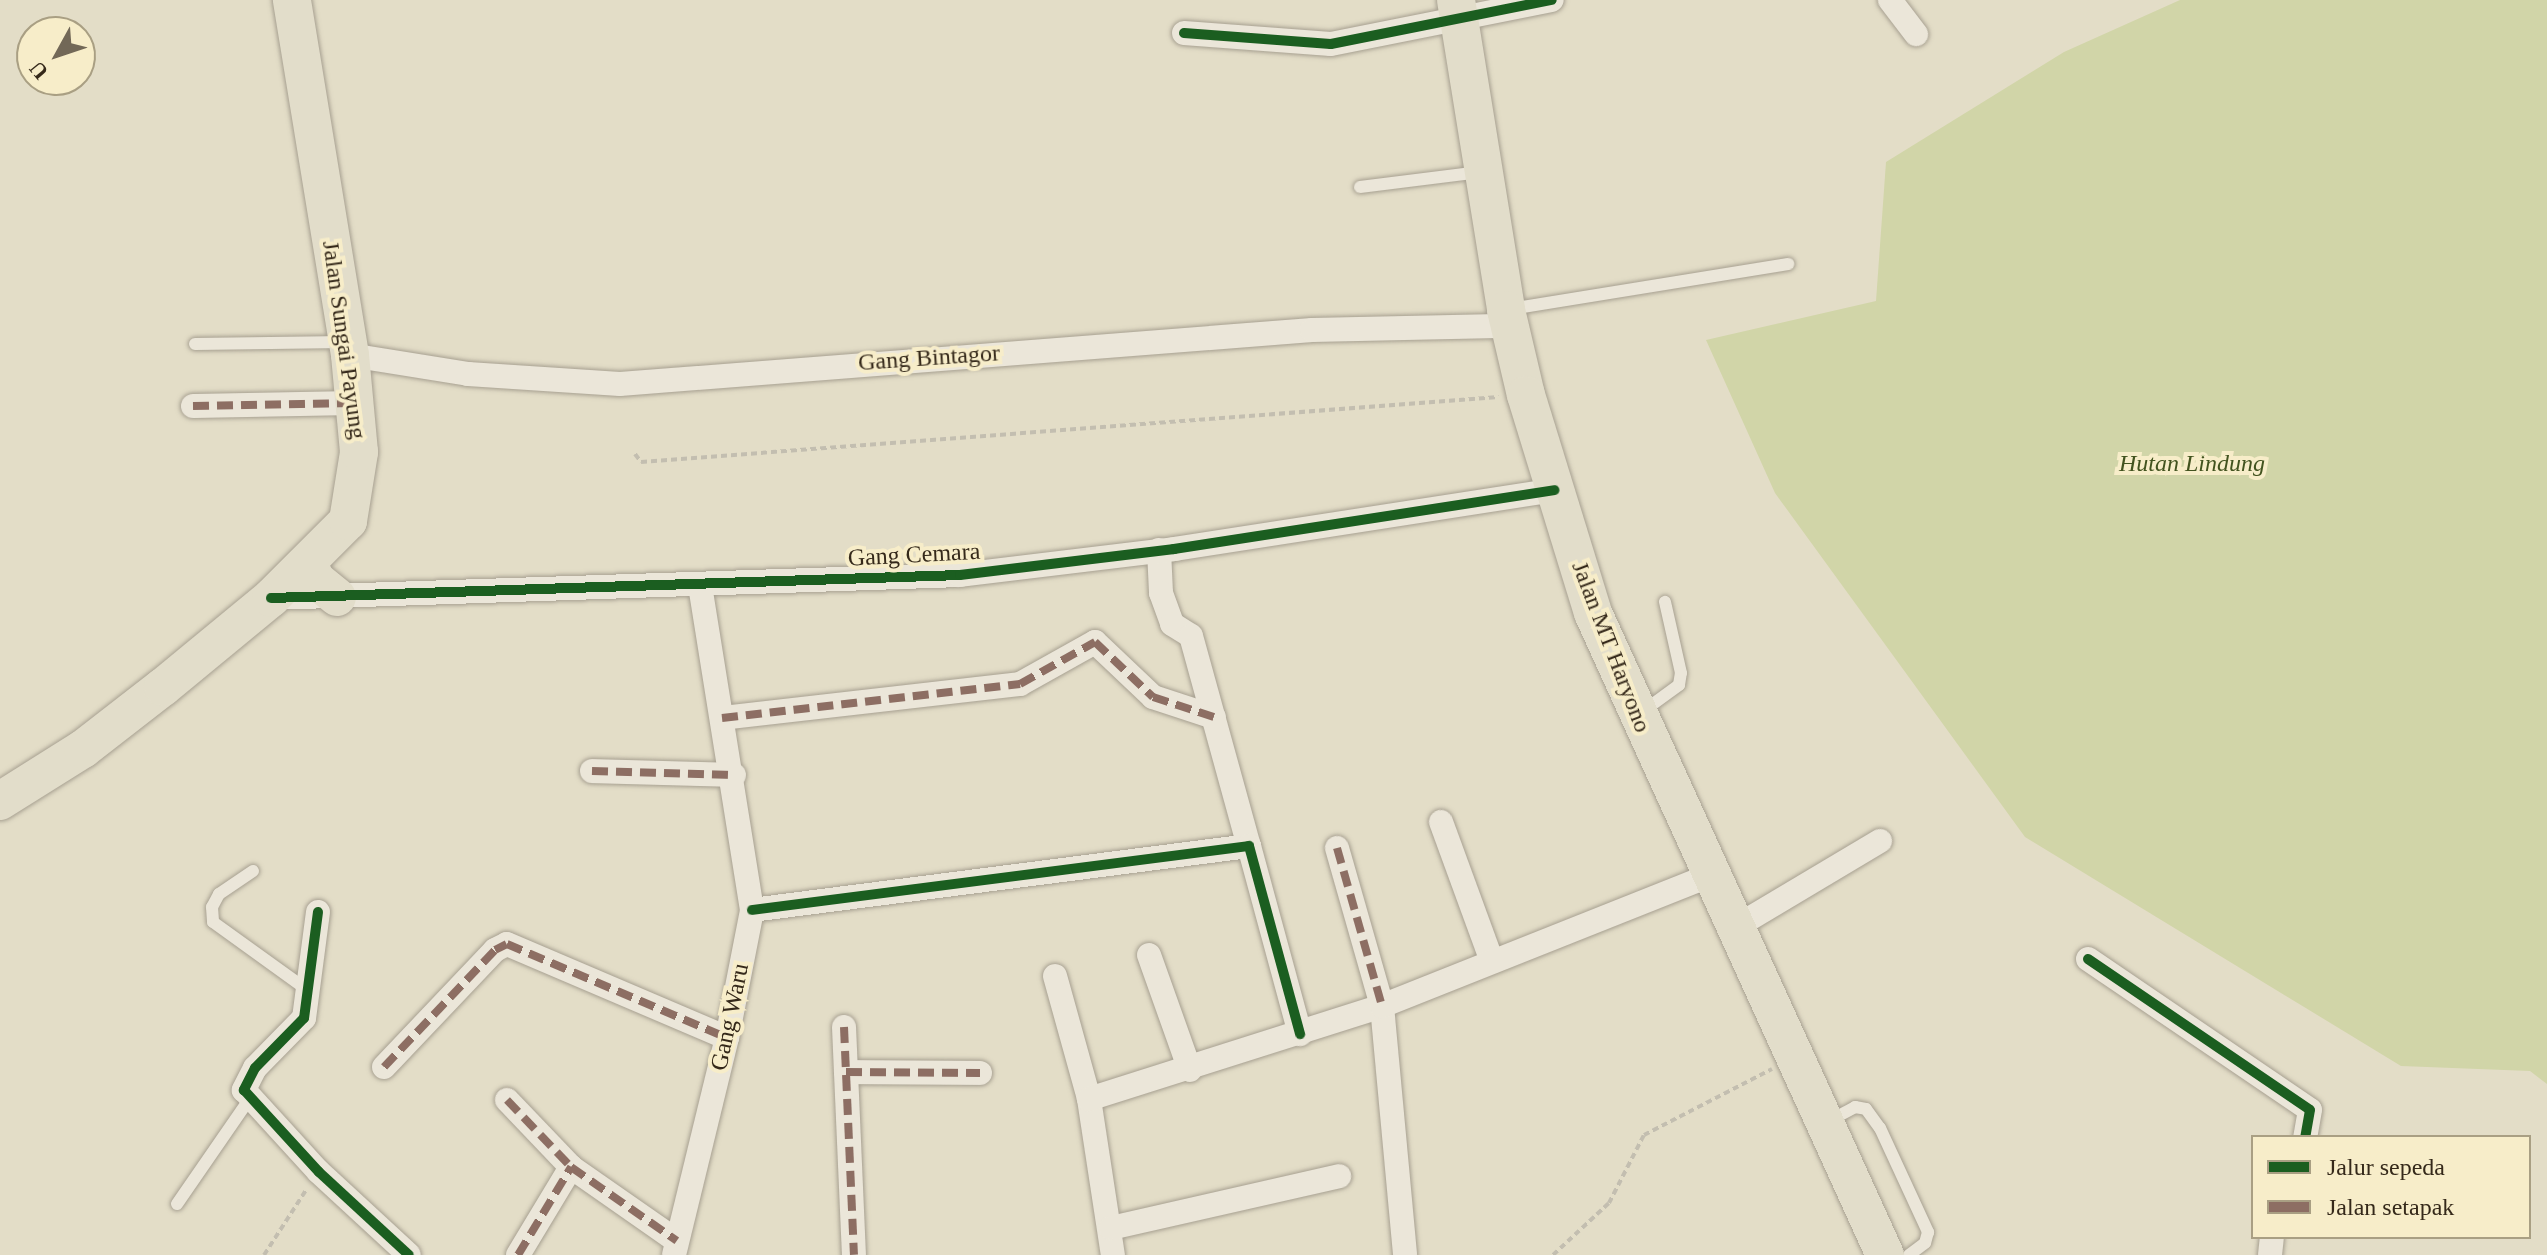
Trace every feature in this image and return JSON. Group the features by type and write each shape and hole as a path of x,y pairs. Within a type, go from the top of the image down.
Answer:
{"main road":[{"name":"Jalan Sungai Payung","path":"0,801 83,749 271,598 348,521 354,499 359,452 355,403 349,349 292,0"},
{"name":"Jalan MT Haryono","path":"1457,10 1508,318 1526,395 1593,613 1636,716 1885,1255"},
{"path":"308,563 316,580 337,597"}],"street":[{"path":"1184,33 1331,44 1457,10 1552,0"},
{"name":"Gang Bintagor","path":"349,349 468,374 620,384 1312,330 1508,318"},
{"path":"193,406 355,403"},
{"name":"Gang Cemara","path":"271,598 960,575 1159,550 1554,490"},
{"path":"1159,550 1161,593 1172,624 1191,636 1300,1034"},
{"path":"700,584 722,718 1020,684 1095,642 1153,697 1214,717"},
{"name":"Gang Waru","path":"675,1248 727,1038 752,910 734,775 722,718"},
{"path":"592,771 734,775"},
{"path":"1441,822 1492,961"},
{"path":"1734,928 1880,841"},
{"path":"752,910 1249,846"},
{"path":"1337,848 1382,1006 1405,1255"},
{"path":"1089,1099 1190,1070 1382,1006 1711,875"},
{"path":"318,912 310,992 297,1028 244,1083 248,1101 409,1255"},
{"path":"384,1067 495,950 507,944 727,1038"},
{"path":"1149,955 1190,1070"},
{"path":"2088,959 2310,1110 2305,1135"},
{"path":"1055,976 1089,1099 1113,1255"},
{"path":"844,1027 854,1255"},
{"path":"846,1072 980,1073"},
{"path":"507,1100 571,1167 675,1248"},
{"path":"518,1255 571,1167"},
{"path":"1111,1228 1339,1176"}],"lane":[{"path":"1360,187 1484,172"},
{"path":"1508,318 1788,264"},
{"path":"195,344 349,349"},
{"path":"1636,716 1679,685 1681,673 1665,602"},
{"path":"253,871 219,894 212,907 213,922 310,992"},
{"path":"177,1204 248,1101"},
{"path":"1824,1123 1855,1107 1866,1109 1880,1128 1928,1232 1925,1243 1909,1255"}],"path":[{"path":"635,454 641,462 1526,395"},
{"path":"1553,1255 1609,1203 1644,1135 1794,1057"},
{"path":"264,1255 319,1172"}],"green space":[{"name":"Hutan Lindung","path":"2180,0 2547,0 2547,1084 2530,1071 2401,1066 2025,837 1775,493 1706,340 1876,301 1886,162 2064,52"}],"marked path":[{"path":"193,406 355,403"},
{"path":"722,718 1020,684 1095,642 1153,697 1214,717"},
{"path":"592,771 734,775"},
{"path":"1337,848 1382,1006"},
{"path":"384,1067 495,950 507,944 727,1038"},
{"path":"844,1027 854,1255"},
{"path":"846,1072 980,1073"},
{"path":"507,1100 571,1167 677,1241"},
{"path":"518,1255 571,1167"}],"cycle path":[{"path":"1184,33 1331,44 1552,0"},
{"path":"271,598 960,575 1174,549 1554,490"},
{"path":"752,910 1249,846 1300,1034"},
{"path":"318,912 304,1018 255,1068 244,1090 319,1172 409,1255"},
{"path":"2088,959 2310,1110 2305,1135"}]}
